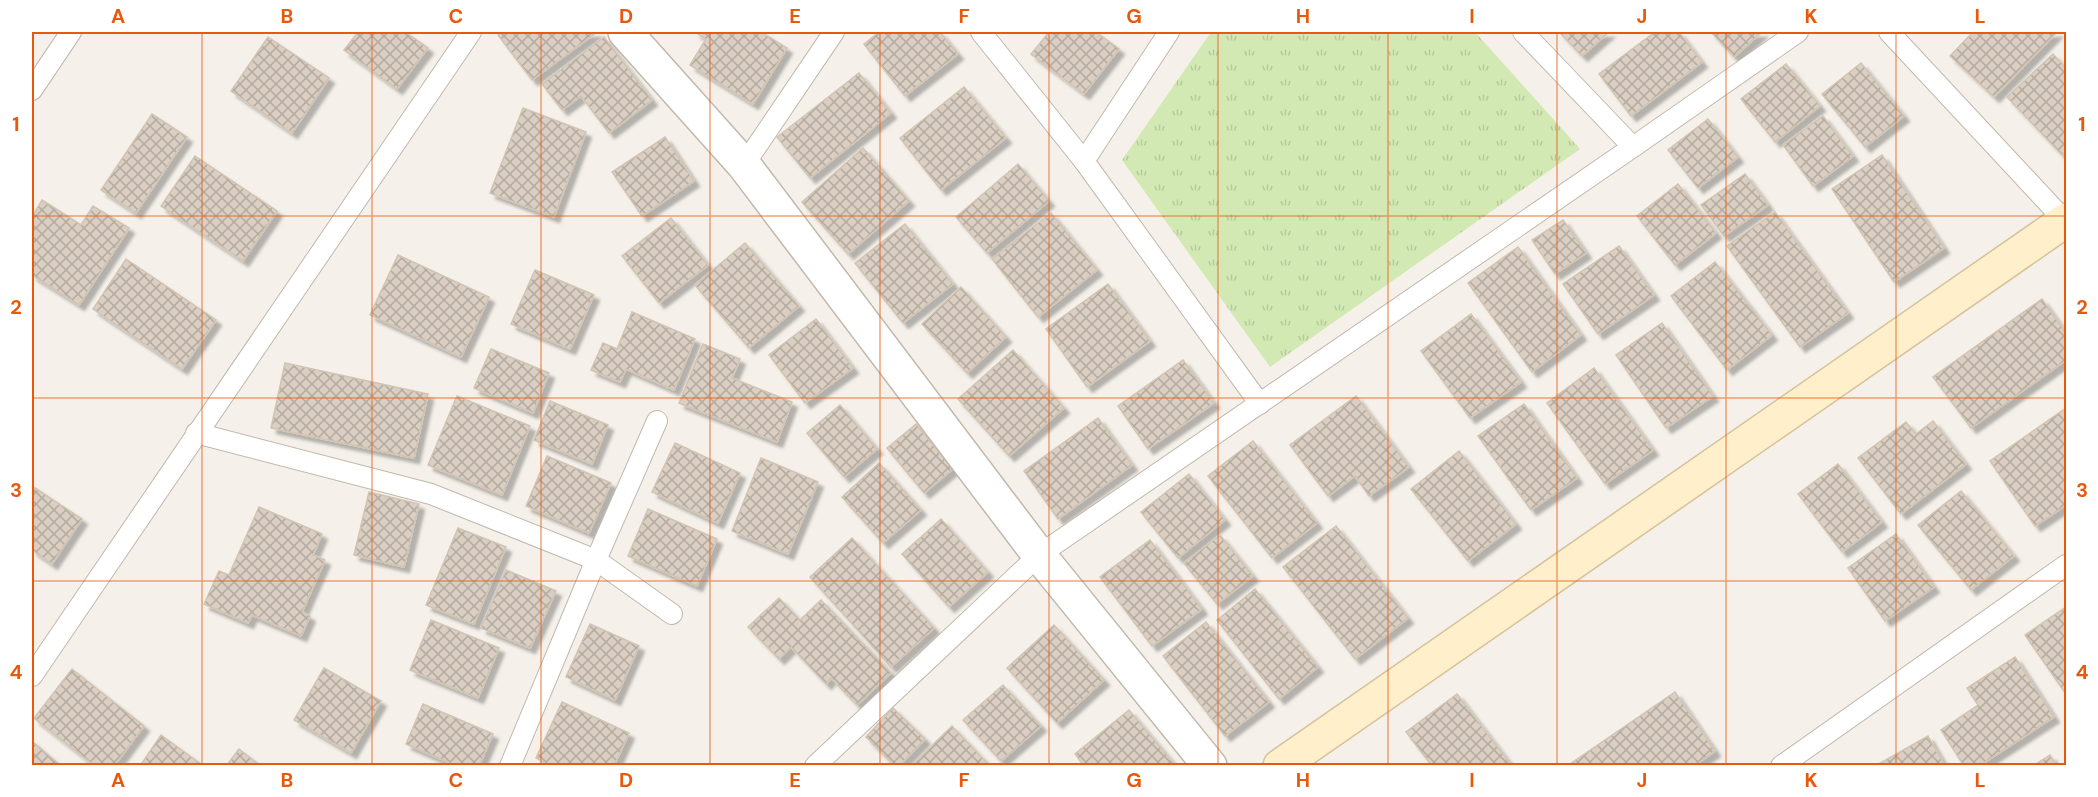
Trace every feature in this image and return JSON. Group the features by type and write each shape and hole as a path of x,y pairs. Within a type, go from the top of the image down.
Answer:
{"street":[{"path":"625,32 744,165 1039,555 1210,765"},
{"path":"1280,765 2066,221"}],"lane":[{"path":"32,90 71,32"},
{"path":"32,676 471,32"},
{"path":"744,165 834,32"},
{"path":"981,32 1084,161 1260,404"},
{"path":"1084,161 1169,32"},
{"path":"1523,32 1633,147"},
{"path":"815,765 1039,555 1798,32"},
{"path":"1889,32 2066,221"},
{"path":"510,765 657,421"},
{"path":"196,433 431,494 596,560 672,614"},
{"path":"1781,765 2067,565"}],"green space":[{"path":"1211,32 1475,32 1580,149 1270,367 1122,160"}],"building":[{"path":"358,32 405,32 428,48 397,89 344,50"},
{"path":"502,32 597,32 532,80 498,35"},
{"path":"695,32 761,32 787,48 753,104 690,65 706,39"},
{"path":"879,32 940,32 958,54 905,96 864,44"},
{"path":"1049,32 1096,32 1119,49 1084,94 1031,54"},
{"path":"1559,32 1609,32 1582,56"},
{"path":"1655,32 1679,32 1702,62 1631,116 1599,74"},
{"path":"1711,32 1762,32 1734,57"},
{"path":"1973,32 2057,32 1994,97 1950,56"},
{"path":"268,37 329,78 292,133 231,91"},
{"path":"604,37 652,100 609,133 581,96 562,110 542,84"},
{"path":"2053,54 2066,68 2066,151 2062,155 2007,97"},
{"path":"1861,63 1904,116 1865,147 1822,94"},
{"path":"1786,64 1820,106 1775,142 1741,99"},
{"path":"859,73 891,113 810,178 777,137"},
{"path":"964,87 1006,138 941,190 900,138"},
{"path":"523,108 586,132 554,217 490,193"},
{"path":"152,114 187,137 136,213 101,190"},
{"path":"1823,116 1853,156 1813,186 1783,145"},
{"path":"1708,119 1738,157 1698,188 1668,150"},
{"path":"665,137 694,181 642,216 612,172"},
{"path":"863,148 909,201 848,254 802,202"},
{"path":"1882,155 1944,248 1894,282 1832,189"},
{"path":"195,156 277,211 243,261 161,206"},
{"path":"1018,164 1049,201 987,253 956,217"},
{"path":"1745,174 1768,205 1724,236 1701,205"},
{"path":"1678,184 1716,233 1675,265 1637,216"},
{"path":"42,200 81,225 93,206 129,228 79,305 32,275 32,217"},
{"path":"1775,212 1848,313 1800,347 1727,246"},
{"path":"1051,213 1097,270 1038,317 992,259"},
{"path":"671,218 708,265 659,303 622,256"},
{"path":"1563,220 1586,253 1555,274 1532,240"},
{"path":"905,224 953,284 903,323 855,263"},
{"path":"745,243 799,306 749,348 695,285"},
{"path":"1619,246 1654,295 1598,334 1563,284"},
{"path":"1518,247 1581,335 1532,372 1468,283"},
{"path":"398,255 489,297 461,357 370,315"},
{"path":"126,259 216,320 182,369 93,309"},
{"path":"1715,262 1772,335 1727,370 1671,296"},
{"path":"535,270 594,295 570,349 511,324"},
{"path":"1108,284 1150,341 1087,387 1046,329"},
{"path":"961,287 1006,337 967,373 922,324"},
{"path":"2042,299 2066,333 2066,360 1971,428 1933,377"},
{"path":"632,312 695,339 674,390 626,369 620,382 591,370 603,343 617,349"},
{"path":"1471,314 1521,382 1470,418 1421,351"},
{"path":"816,319 853,368 805,403 769,355"},
{"path":"1662,323 1713,396 1666,428 1616,355"},
{"path":"703,344 740,359 732,378 792,402 777,442 679,403"},
{"path":"491,349 549,373 533,413 474,388"},
{"path":"1013,350 1064,408 1009,456 958,399"},
{"path":"1183,360 1214,403 1148,449 1118,406"},
{"path":"285,363 428,394 414,458 271,428"},
{"path":"1594,368 1653,450 1605,484 1547,403"},
{"path":"457,396 530,426 502,495 428,465"},
{"path":"1356,396 1409,467 1369,496 1355,476 1328,496 1290,445"},
{"path":"550,401 608,425 592,464 534,440"},
{"path":"1524,404 1577,478 1531,510 1478,436"},
{"path":"840,405 877,449 844,477 807,433"},
{"path":"2066,408 2066,505 2035,526 1990,461"},
{"path":"1098,418 1132,465 1058,519 1024,471"},
{"path":"1933,421 1966,464 1901,514 1858,458 1906,422 1916,434"},
{"path":"916,424 953,469 924,493 887,448"},
{"path":"1253,441 1317,523 1272,558 1208,476"},
{"path":"675,443 740,473 718,523 652,492"},
{"path":"1459,451 1516,524 1468,561 1411,489"},
{"path":"547,456 611,483 589,533 526,506"},
{"path":"761,458 818,482 788,554 732,531"},
{"path":"879,463 921,510 883,543 842,497"},
{"path":"1838,464 1882,522 1842,552 1798,494"},
{"path":"1189,474 1225,520 1178,558 1141,512"},
{"path":"32,486 82,519 52,564 32,550"},
{"path":"1961,491 2014,556 1971,590 1918,525"},
{"path":"369,492 419,504 404,567 354,555"},
{"path":"259,507 322,534 313,555 325,560 302,612 310,616 301,636 252,615 248,623 204,604 219,571 229,575"},
{"path":"648,509 717,539 697,586 628,556"},
{"path":"941,519 988,572 949,607 902,554"},
{"path":"1336,526 1408,618 1355,659 1283,567"},
{"path":"458,528 506,547 474,624 426,605"},
{"path":"1896,534 1934,587 1885,621 1848,568"},
{"path":"1220,535 1253,576 1217,604 1184,563"},
{"path":"852,538 934,628 891,667 810,577"},
{"path":"1150,540 1202,609 1152,646 1100,577"},
{"path":"506,570 556,591 530,648 481,628"},
{"path":"1255,589 1318,667 1279,699 1217,620"},
{"path":"779,598 800,620 821,600 891,673 857,705 831,678 826,684 791,647 779,659 748,627"},
{"path":"2066,607 2066,694 2025,635"},
{"path":"431,620 499,648 478,698 410,670"},
{"path":"1206,622 1269,702 1225,736 1163,656"},
{"path":"590,624 639,646 615,700 566,677"},
{"path":"1054,625 1104,680 1057,723 1007,668"},
{"path":"2015,657 2054,717 1979,766 1964,766 1941,730 1978,705 1967,688"},
{"path":"324,668 381,701 351,753 294,720"},
{"path":"72,669 144,726 114,766 95,766 34,718"},
{"path":"1003,685 1041,726 1001,761 963,720"},
{"path":"1675,692 1715,751 1694,766 1567,766"},
{"path":"1457,694 1512,766 1432,766 1406,732"},
{"path":"562,702 629,733 614,766 551,766 536,758"},
{"path":"423,704 493,734 479,766 457,766 406,744"},
{"path":"893,708 925,739 899,766 895,766 866,737"},
{"path":"1129,710 1176,766 1084,766 1075,754"},
{"path":"952,726 990,766 911,766"},
{"path":"161,735 201,764 200,766 140,766"},
{"path":"1928,736 1945,766 1875,766"},
{"path":"32,741 61,766 32,766"},
{"path":"239,749 261,766 226,766"},
{"path":"2050,755 2057,766 2033,766"}]}
